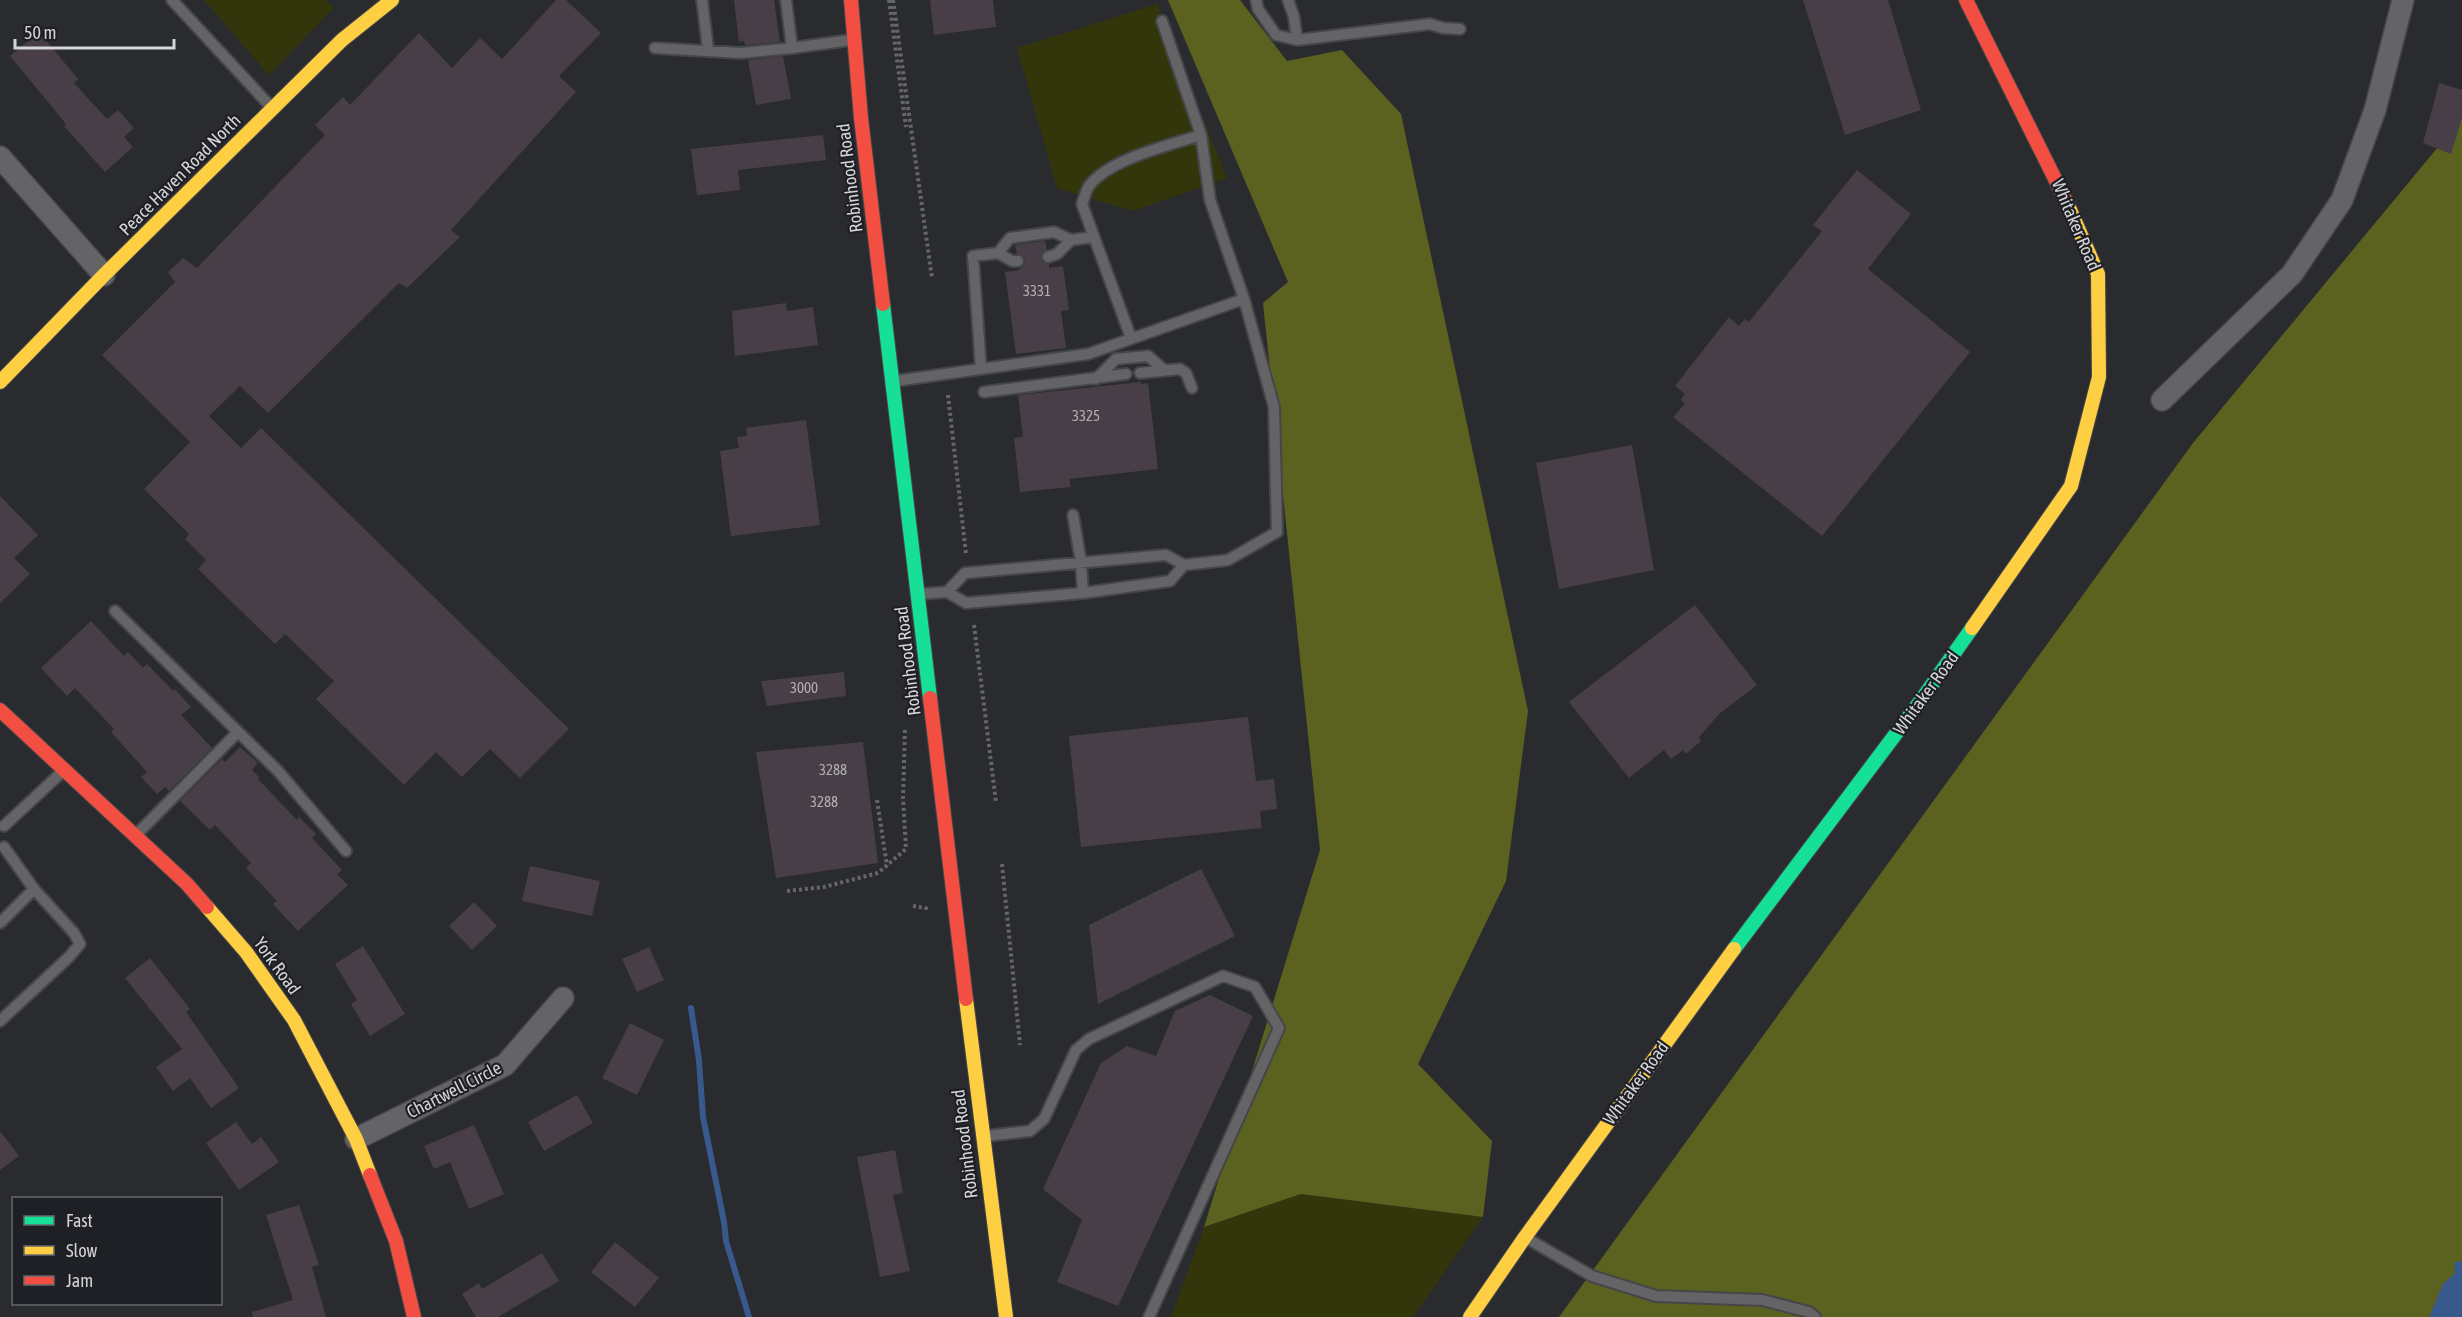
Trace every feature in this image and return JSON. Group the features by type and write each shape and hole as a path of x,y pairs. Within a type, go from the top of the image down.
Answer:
{"street":[{"name":"Peace Haven Road North","path":"0,382 104,275 342,40 392,0"},
{"name":"Robinhood Road","path":"851,0 861,118 982,1137 1006,1317"},
{"name":"Whitaker Road","path":"1470,1317 1734,949 1919,703 2071,486 2099,377 2098,274 2053,172 1966,0"},
{"path":"2162,400 2292,274 2342,200 2375,110 2403,0"},
{"path":"0,157 104,275"},
{"name":"York Road","path":"0,710 187,884 246,952 294,1020 356,1139 396,1241 414,1317"},
{"name":"Chartwell Circle","path":"356,1139 505,1065 563,998"}],"lane":[{"path":"172,0 273,109"},
{"path":"702,0 708,49"},
{"path":"786,0 792,48"},
{"path":"1256,0 1258,9 1276,35 1297,40 1430,24 1443,28 1460,29"},
{"path":"1288,0 1294,17 1297,40"},
{"path":"1294,17 1298,0"},
{"path":"946,592 965,573 1166,555 1185,565 1228,560 1277,532 1274,406 1244,299 1210,200 1201,135 1162,21"},
{"path":"655,48 741,52 792,48 855,39"},
{"path":"1131,338 1092,237 1082,204 1090,186 1110,169 1131,158 1201,135"},
{"path":"998,254 1010,238 1054,232 1071,240 1092,237"},
{"path":"1048,257 1057,254 1071,240"},
{"path":"981,369 974,256 998,254 1012,261 1018,261"},
{"path":"892,381 1088,354 1244,299"},
{"path":"1096,379 1116,359 1148,356 1163,369"},
{"path":"1140,373 1163,369 1183,370 1192,388"},
{"path":"984,392 1126,374"},
{"path":"1073,515 1081,562 1083,593"},
{"path":"918,594 946,592 966,603 1083,593 1170,581 1185,565"},
{"path":"115,611 278,771 346,851"},
{"path":"135,836 238,732"},
{"path":"4,826 64,770"},
{"path":"0,1021 80,944 74,933 34,889 4,847"},
{"path":"0,923 34,889"},
{"path":"982,1137 1030,1131 1044,1119 1076,1050 1089,1039 1223,975 1256,987 1279,1028 1149,1317"},
{"path":"1525,1238 1592,1276 1656,1296 1762,1300 1809,1312 1815,1317"}],"path":[{"path":"891,0 906,127"},
{"path":"891,0 932,278"},
{"path":"948,395 966,554"},
{"path":"974,625 996,802"},
{"path":"787,891 824,887 878,873 906,849 903,798 905,720"},
{"path":"877,800 887,866"},
{"path":"1002,864 1020,1044"}],"green space":[{"path":"204,0 326,0 334,8 269,75"},
{"path":"1168,0 1240,0 1287,61 1342,50 1401,114 1528,711 1506,881 1418,1064 1492,1141 1483,1217 1301,1194 1204,1227 1320,850 1263,303 1288,282"},
{"path":"1157,4 1227,178 1133,211 1057,188 1017,48"},
{"path":"2462,118 2462,1317 1559,1317 2193,443"},
{"path":"1301,1194 1483,1217 1413,1317 1171,1317 1204,1227"}],"water":[{"path":"2462,1261 2462,1317 2429,1317 2443,1284 2455,1273 2454,1263"}],"building":[{"path":"556,0 566,0 601,33 559,76 576,92 451,230 460,237 407,288 399,283 268,413 240,386 209,416 241,448 261,428 569,729 520,778 490,749 462,777 436,752 404,785 316,699 334,681 285,634 275,644 198,569 206,560 185,539 189,534 144,489 190,442 102,355 175,282 168,272 183,258 197,268 325,135 315,125 343,97 350,105 419,33 452,68 480,38 502,59"},
{"path":"734,0 774,0 780,42 745,45 744,41 739,42"},
{"path":"930,0 993,0 996,27 934,35"},
{"path":"1803,0 1888,0 1921,110 1845,135"},
{"path":"39,32 78,79 74,83 107,119 118,110 134,128 124,137 133,147 105,172 64,126 66,124 10,56"},
{"path":"783,56 791,99 756,105 748,60"},
{"path":"2439,83 2462,90 2462,118 2451,154 2423,143"},
{"path":"823,135 826,160 738,170 740,190 697,195 691,149"},
{"path":"1857,170 1911,214 1868,269 1970,352 1822,536 1673,417 1685,404 1681,400 1685,394 1675,386 1729,317 1739,326 1745,319 1749,322 1822,231 1813,225"},
{"path":"1045,241 1047,250 1041,256 1043,262 1049,264 1049,268 1063,266 1069,310 1061,311 1066,348 1016,354 1005,272 1019,270 1025,264 1025,258 1017,254 1015,245"},
{"path":"786,303 787,311 813,307 818,345 735,356 732,311"},
{"path":"1141,382 1141,384 1148,383 1158,469 1069,479 1071,487 1020,492 1014,438 1023,437 1018,395"},
{"path":"806,420 820,525 731,536 720,451 739,448 737,437 747,436 746,428"},
{"path":"1632,445 1654,570 1559,589 1536,463"},
{"path":"0,496 38,535 14,558 30,574 0,603"},
{"path":"1695,605 1757,685 1719,714 1699,737 1701,741 1686,754 1683,750 1671,759 1664,750 1629,778 1569,702"},
{"path":"91,621 124,656 128,652 143,668 147,664 173,691 175,689 191,707 181,715 212,748 169,791 165,787 157,794 141,777 147,772 111,732 114,729 75,688 67,696 41,668"},
{"path":"844,672 846,696 767,706 761,681"},
{"path":"1248,717 1256,781 1274,779 1277,809 1260,811 1262,828 1081,847 1069,736"},
{"path":"863,742 878,863 776,878 756,752"},
{"path":"240,747 258,763 252,770 260,778 258,779 297,820 299,817 316,834 312,838 342,870 337,874 348,885 298,931 273,904 277,901 246,868 251,863 215,825 210,830 180,801 222,759 225,762"},
{"path":"530,866 600,881 592,916 522,901"},
{"path":"1201,869 1235,936 1098,1004 1089,925"},
{"path":"474,902 497,926 472,950 449,926"},
{"path":"363,946 405,1014 370,1036 351,1004 357,1000 335,964"},
{"path":"649,947 664,980 637,992 622,959"},
{"path":"150,958 190,1009 186,1012 239,1088 211,1108 190,1078 173,1091 156,1067 182,1049 125,978"},
{"path":"1210,995 1253,1016 1118,1306 1057,1282 1082,1220 1043,1189 1101,1063 1127,1046 1156,1056 1175,1011"},
{"path":"630,1023 664,1040 637,1095 602,1078"},
{"path":"577,1095 593,1123 544,1151 528,1122"},
{"path":"236,1122 252,1144 261,1137 279,1162 239,1190 206,1143"},
{"path":"474,1125 504,1194 469,1209 450,1162 434,1169 424,1146"},
{"path":"0,1131 19,1156 0,1170"},
{"path":"895,1150 903,1193 893,1195 910,1271 880,1277 857,1157"},
{"path":"299,1205 319,1265 312,1267 326,1317 253,1317 252,1312 293,1300 266,1215"},
{"path":"615,1242 659,1278 635,1307 591,1272"},
{"path":"542,1253 559,1281 498,1317 476,1317 462,1294 479,1283 482,1289"}],"waterway":[{"path":"691,1008 699,1060 703,1117 726,1241 749,1317"}],"traffic: fast":[{"path":"883,304 930,698"},
{"path":"1734,949 1919,703 1972,628"}],"traffic: slow":[{"path":"0,382 104,275 342,40 392,0"},
{"path":"1972,628 2071,486 2099,377 2098,274 2067,203"},
{"path":"207,907 246,952 294,1020 356,1139 370,1175"},
{"path":"1470,1317 1525,1237 1734,949"},
{"path":"966,999 1006,1317"}],"traffic: jam":[{"path":"851,0 861,118 883,304"},
{"path":"1966,0 2067,203"},
{"path":"930,698 966,999"},
{"path":"0,710 187,884 207,907"},
{"path":"370,1175 396,1241 414,1317"}]}
